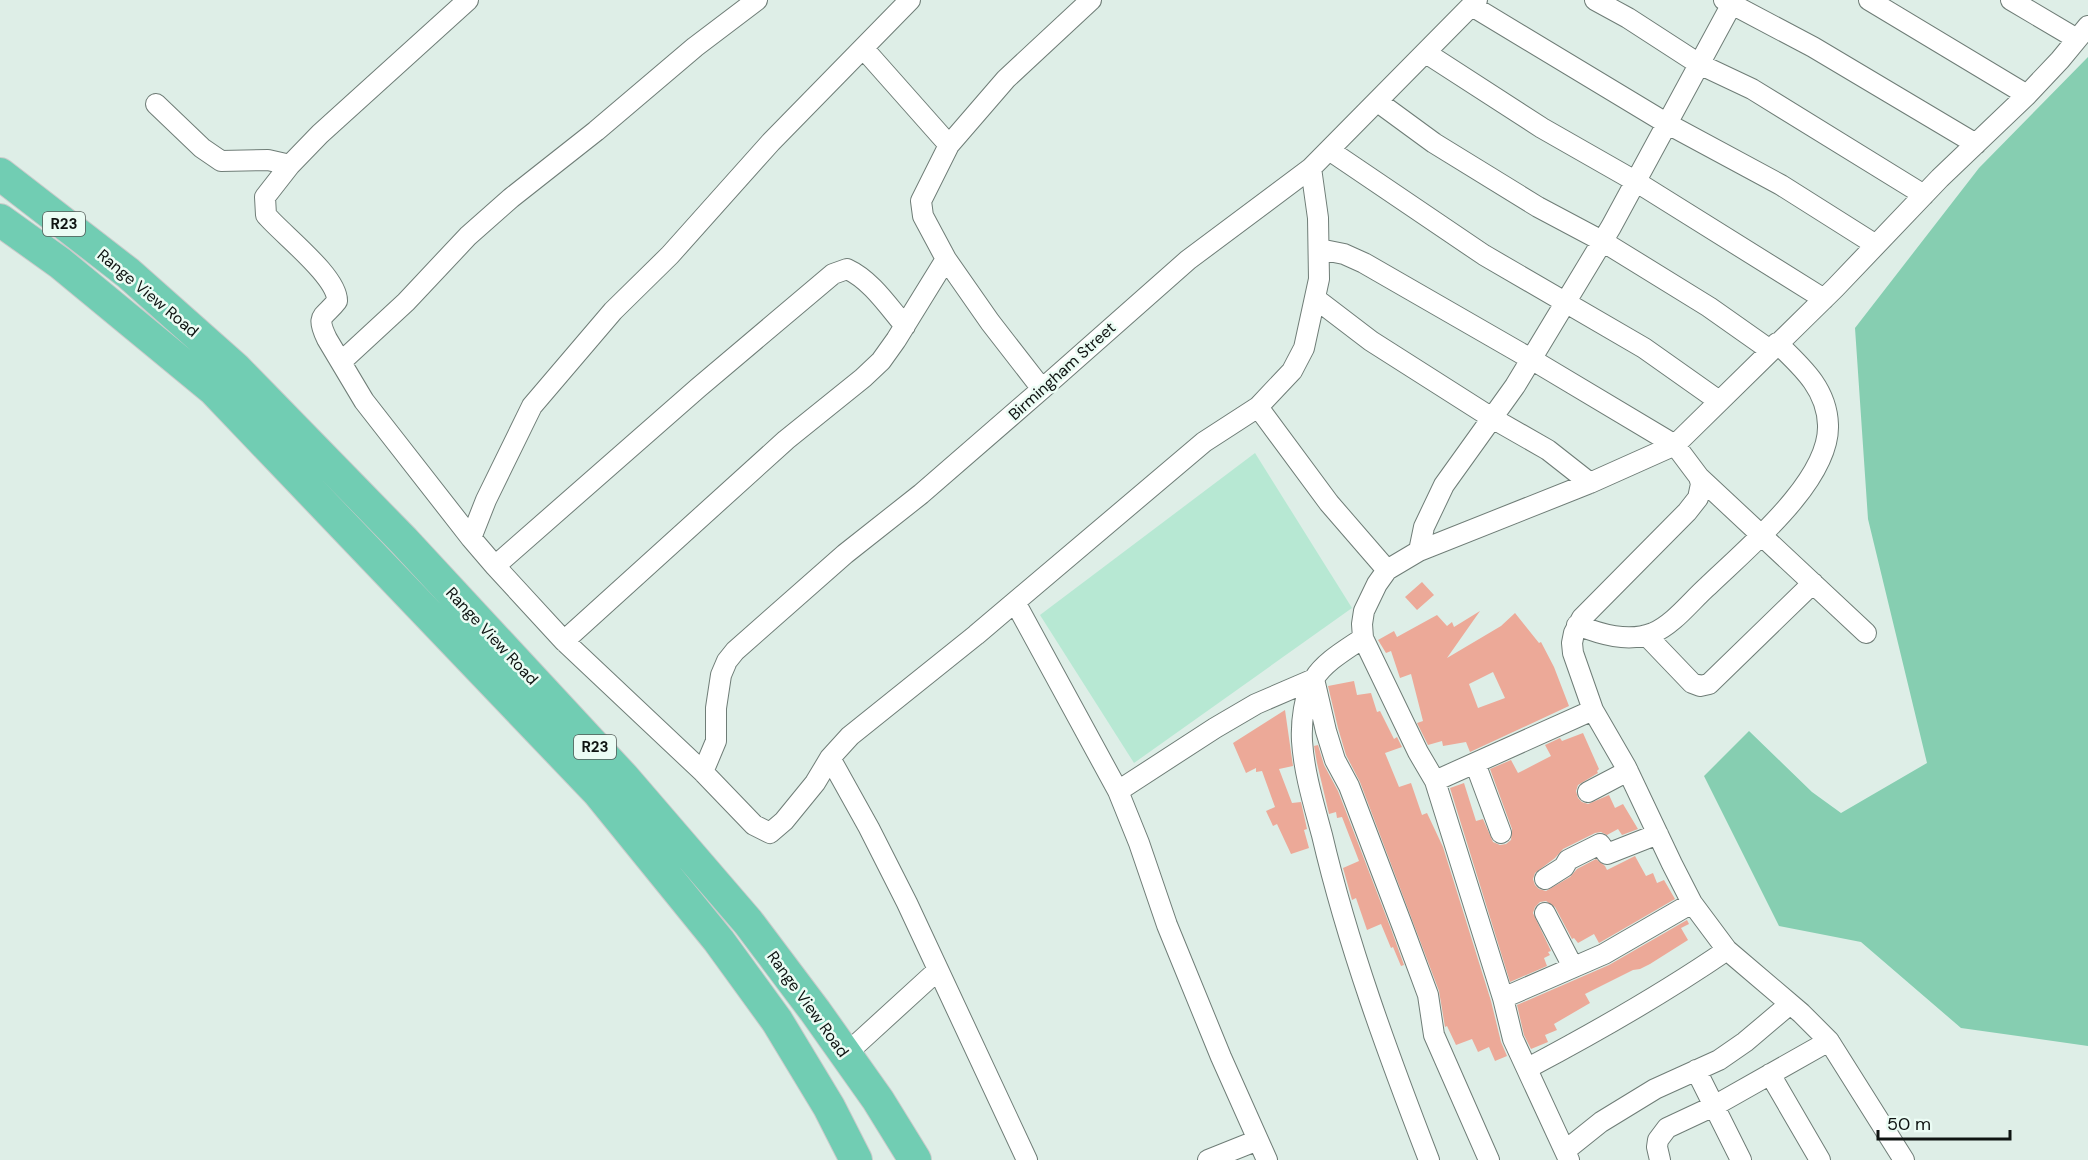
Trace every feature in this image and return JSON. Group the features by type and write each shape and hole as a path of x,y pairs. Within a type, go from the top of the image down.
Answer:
{"main road":[{"name":"Range View Road","path":"0,174 128,273 598,792 719,941 777,1021 829,1107 856,1160"},
{"name":"Range View Road","path":"0,220 60,263 106,300 224,379 404,541 624,778 748,922 846,1054 915,1160"}],"street":[{"path":"468,0 348,108 290,165 265,197 266,213 312,261 336,293 337,301 323,315 323,330 364,401 471,538 564,641 703,772 754,825 770,833 784,821 830,758 850,736 1015,602 1190,454 1258,407 1292,371 1304,348 1319,279 1318,218 1311,168"},
{"path":"341,362 406,302 468,236 511,198 596,131 695,46 757,0"},
{"path":"471,538 486,500 532,406 613,310 670,255 771,142 910,0"},
{"path":"1042,390 946,259 928,228 921,207 923,194 949,145 1006,79 1091,0"},
{"path":"1594,0 1628,18 1699,64 1752,89 1924,195"},
{"path":"1869,0 2027,95"},
{"path":"1790,1004 1745,1042 1719,1060 1655,1089 1601,1122 1567,1155 1513,1039 1503,998 1435,781 1409,734 1363,638 1364,611 1377,584 1387,570 1419,551 1590,483 1674,445 1824,299 1924,195 2027,95 2083,32 2011,0"},
{"path":"1419,551 1424,527 1444,485 1492,418 1566,302 1699,64 1730,2 1813,47 1976,144"},
{"path":"1474,3 1666,123 1781,186 1876,245"},
{"name":"Birmingham Street","path":"703,772 716,741 716,708 721,675 727,661 735,651 844,554 921,494 1042,390 1188,260 1311,168 1474,3"},
{"path":"863,48 949,145"},
{"path":"1426,53 1542,128 1635,181 1824,299"},
{"path":"1378,102 1434,142 1509,189 1602,241 1774,347 1808,374 1821,391 1829,428 1824,451 1804,486 1785,511 1761,535 1669,622 1646,635 1638,637 1602,634 1577,625"},
{"path":"156,104 202,148 221,161 268,160 290,165"},
{"path":"1329,150 1484,255 1644,348 1719,401"},
{"path":"1319,249 1344,254 1364,263 1674,445 1699,477 1866,633"},
{"path":"564,641 786,440 881,361 946,259"},
{"path":"495,566 758,336 833,274 847,269 854,272 877,292 905,326"},
{"path":"1316,299 1371,341 1492,418 1548,450 1590,483"},
{"path":"1258,407 1329,503 1387,570"},
{"path":"1699,477 1701,489 1698,498 1577,625 1572,643 1573,653 1593,710 1628,771 1692,903 1727,950 1829,1041 1904,1160"},
{"path":"1646,635 1692,683 1700,686 1709,684 1813,583"},
{"path":"1015,602 1118,791 1172,936 1221,1057 1267,1160"},
{"path":"1363,638 1326,665 1314,679 1306,703 1302,740 1305,764 1331,873 1367,993 1429,1160"},
{"path":"1118,791 1256,704 1314,679"},
{"path":"1314,679 1335,760 1349,786 1428,996 1434,1035 1489,1160"},
{"path":"1435,781 1593,710"},
{"path":"830,758 874,838 1027,1160"},
{"path":"1475,763 1501,833"},
{"path":"1588,792 1628,771"},
{"path":"1545,879 1564,867 1568,860 1600,844 1607,854 1658,834"},
{"path":"1503,998 1604,954 1692,903"},
{"path":"1545,913 1573,967"},
{"path":"1528,1068 1612,1023 1727,950"},
{"path":"846,1054 938,970"},
{"path":"1660,1160 1657,1147 1659,1136 1667,1128 1714,1106 1829,1041"},
{"path":"1696,1070 1741,1160"},
{"path":"1770,1074 1820,1160"},
{"path":"1208,1160 1258,1140"}],"shaded area":[{"path":"2088,57 2088,1046 1961,1028 1861,942 1779,926 1704,776 1749,731 1812,792 1841,813 1927,763 1868,519 1855,328 1979,168"},
{"path":"1255,453 1352,608 1134,763 1040,615"}],"building":[{"path":"1422,582 1434,595 1417,610 1405,597"},
{"path":"1480,611 1447,658 1501,626 1515,613 1539,643 1541,642 1554,667 1569,706 1470,752 1466,742 1443,746 1442,741 1428,745 1417,723 1423,721 1411,674 1400,678 1391,651 1386,653 1378,640 1394,631 1397,637 1437,615 1447,626 1452,622 1454,627","holes":["1493,672 1505,698 1478,708 1469,684"]},
{"path":"1354,681 1357,695 1371,693 1377,712 1380,711 1394,739 1397,737 1402,747 1385,753 1399,787 1411,783 1422,815 1427,813 1443,847 1507,1056 1495,1061 1489,1047 1478,1052 1472,1039 1456,1045 1447,1026 1445,1027 1439,991 1360,782 1346,755 1338,728 1328,686"},
{"path":"1285,710 1293,766 1279,769 1292,803 1301,802 1307,829 1304,830 1309,848 1291,854 1277,824 1273,826 1266,811 1275,807 1262,771 1256,772 1256,768 1246,773 1233,743"},
{"path":"1583,733 1599,769 1598,773 1578,785 1576,791 1578,798 1588,804 1609,795 1615,808 1623,804 1638,829 1622,835 1618,829 1607,835 1601,832 1595,833 1563,849 1535,873 1533,879 1535,885 1546,891 1570,877 1577,869 1596,859 1607,870 1635,856 1646,876 1653,873 1657,883 1664,880 1675,899 1599,943 1594,934 1578,943 1574,938 1572,939 1555,907 1546,901 1540,902 1533,913 1551,951 1548,952 1550,955 1544,958 1547,966 1510,982 1450,788 1464,783 1476,821 1483,819 1493,842 1500,845 1506,844 1511,840 1512,829 1490,769 1511,760 1518,773 1551,756 1545,745 1560,738 1562,741"},
{"path":"1318,745 1324,765 1338,791 1404,965 1401,966 1381,924 1367,930 1356,898 1352,900 1343,868 1359,861 1342,817 1337,818 1336,812 1329,814 1314,746"},
{"path":"1687,920 1689,924 1681,928 1688,940 1650,964 1585,994 1590,1003 1554,1024 1557,1030 1545,1035 1548,1042 1531,1049 1524,1035 1517,1005 1609,965"}]}
